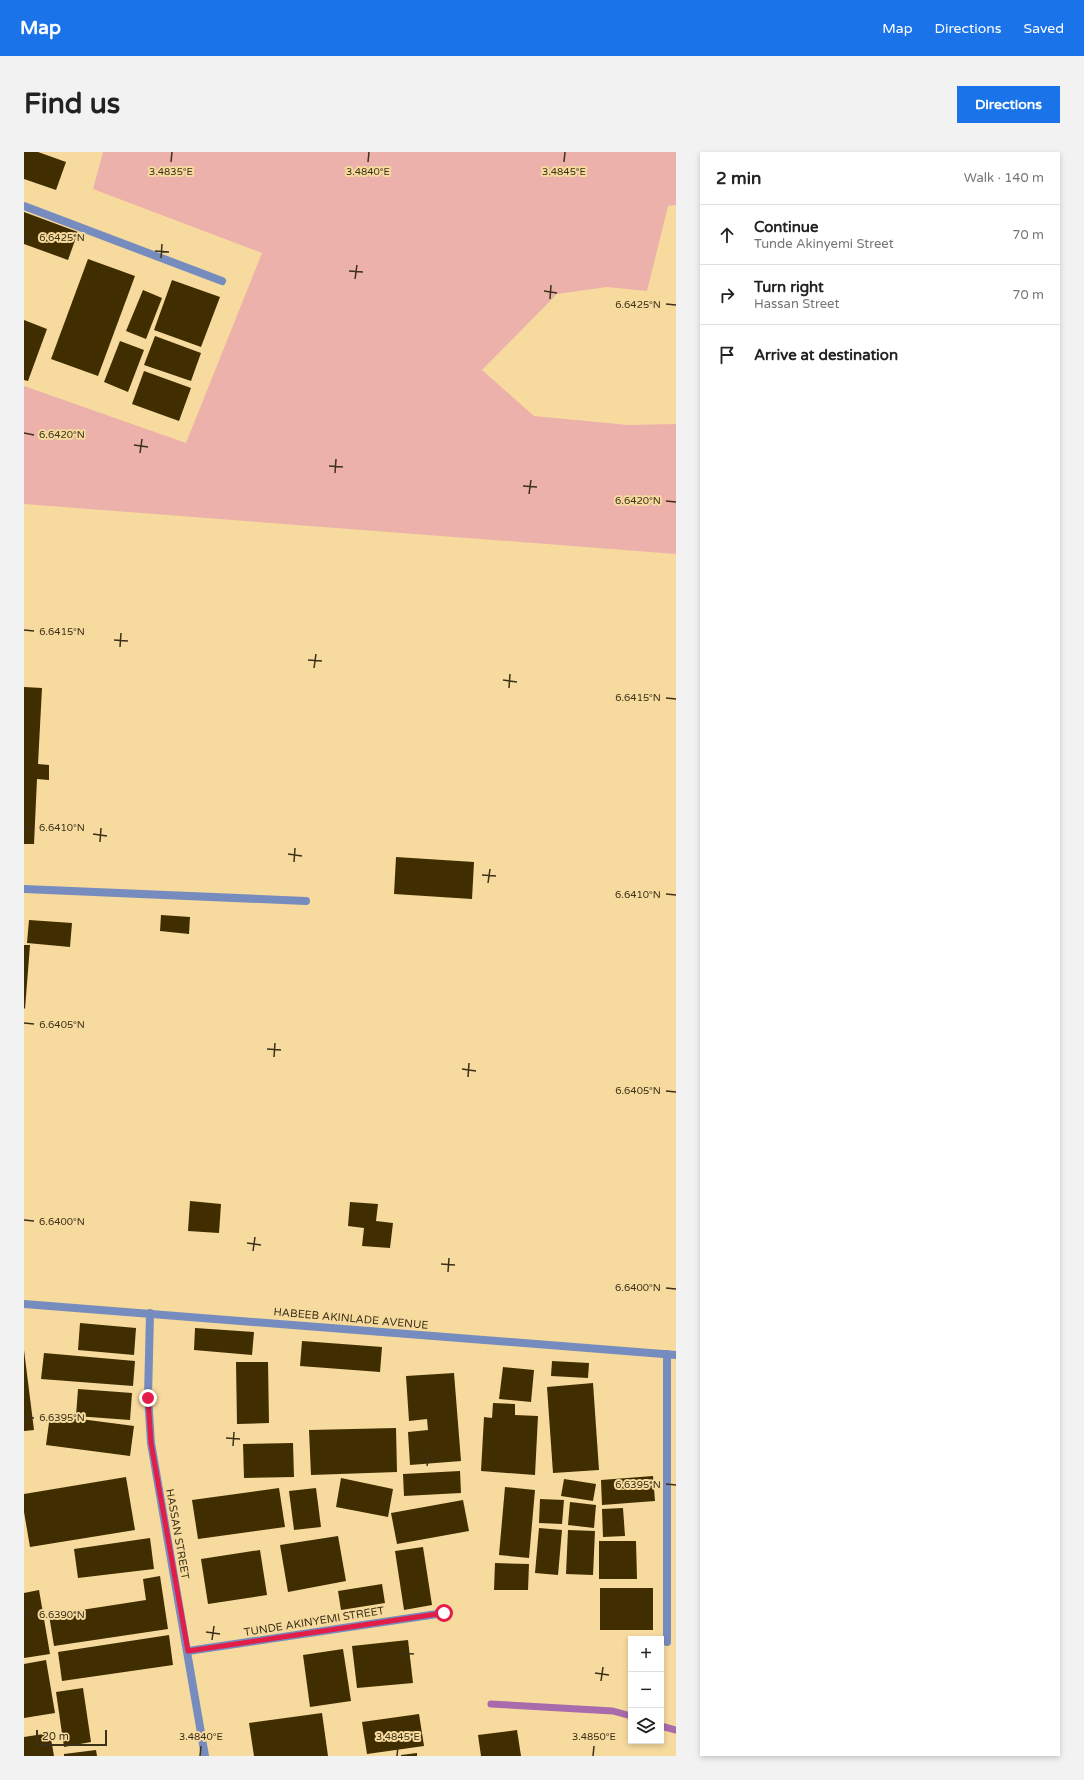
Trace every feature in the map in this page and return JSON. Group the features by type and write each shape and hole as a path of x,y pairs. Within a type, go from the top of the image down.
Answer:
{"street":[{"path":"24,206 222,281"},
{"path":"24,889 306,901"},
{"name":"HABEEB AKINLADE AVENUE","path":"24,1304 676,1355"},
{"name":"HASSAN STREET","path":"150,1314 148,1398 151,1443 205,1756"},
{"path":"667,1354 667,1642"},
{"name":"TUNDE AKINYEMI STREET","path":"188,1651 444,1613"}],"shaded area":[{"path":"103,152 676,152 676,205 668,206 647,291 607,287 557,294 482,370 534,416 628,425 676,424 676,554 24,504 24,386 186,443 262,253 93,189"}],"building":[{"path":"24,152 38,152 66,162 56,190 24,179"},
{"path":"24,212 78,232 68,260 24,244"},
{"path":"88,259 135,276 98,376 51,359"},
{"path":"172,280 220,297 201,347 154,330"},
{"path":"143,290 162,298 146,339 126,331"},
{"path":"24,320 47,329 28,381 24,380"},
{"path":"155,336 201,353 191,381 144,365"},
{"path":"120,341 144,350 128,392 104,382"},
{"path":"144,371 191,388 179,421 132,404"},
{"path":"24,687 42,688 38,764 49,765 49,780 37,779 34,844 24,844"},
{"path":"396,857 474,862 472,899 394,894"},
{"path":"161,915 190,917 189,934 160,931"},
{"path":"29,920 72,923 70,947 27,943"},
{"path":"24,945 30,945 25,1009 24,1008"},
{"path":"190,1201 221,1204 219,1233 188,1231"},
{"path":"350,1202 378,1204 376,1221 393,1223 390,1248 362,1246 364,1228 348,1226"},
{"path":"80,1323 136,1328 134,1355 78,1350"},
{"path":"195,1328 254,1332 252,1355 194,1350"},
{"path":"302,1341 382,1347 380,1372 300,1366"},
{"path":"24,1350 34,1430 24,1431"},
{"path":"44,1353 135,1361 133,1386 41,1379"},
{"path":"552,1361 589,1363 588,1378 551,1376"},
{"path":"236,1362 268,1362 269,1423 237,1424"},
{"path":"503,1367 534,1370 531,1402 499,1399"},
{"path":"454,1373 461,1461 410,1465 408,1432 428,1430 427,1419 409,1421 406,1376"},
{"path":"593,1383 599,1470 553,1473 547,1387"},
{"path":"78,1389 132,1393 130,1420 76,1416"},
{"path":"493,1403 515,1404 515,1415 538,1416 535,1475 481,1471 484,1417 492,1418"},
{"path":"50,1415 134,1426 130,1456 46,1445"},
{"path":"396,1428 397,1472 311,1475 309,1430"},
{"path":"293,1443 294,1477 244,1478 243,1444"},
{"path":"460,1471 461,1493 404,1496 403,1474"},
{"path":"653,1476 655,1501 602,1505 601,1480"},
{"path":"126,1477 135,1530 30,1547 24,1512 24,1494"},
{"path":"341,1478 393,1489 388,1517 336,1507"},
{"path":"564,1479 596,1484 593,1501 561,1496"},
{"path":"505,1487 535,1490 529,1558 499,1555"},
{"path":"279,1488 285,1527 198,1539 192,1500"},
{"path":"316,1488 321,1527 294,1530 289,1491"},
{"path":"540,1499 564,1500 562,1524 539,1523"},
{"path":"463,1500 469,1531 397,1544 391,1513"},
{"path":"570,1502 596,1505 594,1528 568,1525"},
{"path":"623,1508 625,1536 603,1537 602,1509"},
{"path":"539,1528 562,1530 558,1575 535,1573"},
{"path":"568,1530 595,1531 593,1575 566,1574"},
{"path":"338,1536 346,1581 288,1592 280,1545"},
{"path":"150,1538 154,1569 78,1578 74,1549"},
{"path":"599,1541 636,1541 637,1579 599,1579"},
{"path":"423,1547 432,1605 404,1610 395,1551"},
{"path":"260,1550 267,1595 208,1604 201,1559"},
{"path":"495,1563 529,1564 528,1590 494,1590"},
{"path":"160,1576 168,1629 54,1646 49,1615 146,1600 143,1579"},
{"path":"382,1584 385,1603 341,1610 338,1591"},
{"path":"600,1588 653,1588 653,1630 600,1630"},
{"path":"39,1590 50,1654 24,1658 24,1593"},
{"path":"169,1635 173,1665 62,1681 58,1652"},
{"path":"408,1640 413,1683 357,1688 352,1646"},
{"path":"343,1649 351,1701 310,1707 303,1655"},
{"path":"46,1660 55,1713 24,1718 24,1664"},
{"path":"83,1688 91,1742 64,1747 56,1692"},
{"path":"322,1713 328,1756 254,1756 249,1723"},
{"path":"419,1714 424,1746 367,1754 362,1722"},
{"path":"517,1730 521,1756 481,1756 478,1735"},
{"path":"50,1733 54,1756 24,1756 24,1737"},
{"path":"96,1750 97,1756 64,1756 64,1754"},
{"path":"417,1753 417,1756 401,1756 401,1755"}],"waterway":[{"path":"491,1704 613,1711 628,1715"},
{"path":"664,1727 676,1730"}],"route":[{"path":"148,1398 151,1443 188,1651 444,1613"}]}
